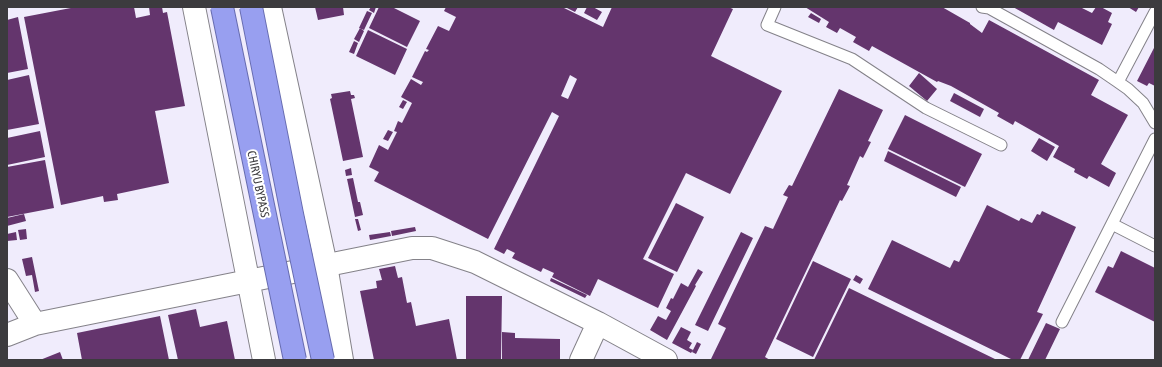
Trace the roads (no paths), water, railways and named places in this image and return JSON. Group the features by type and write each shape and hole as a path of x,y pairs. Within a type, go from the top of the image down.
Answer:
{"highway":[{"name":"CHIRYU BYPASS","path":"222,7 295,360"},
{"path":"251,7 323,360"}],"street":[{"path":"194,7 264,360"},
{"path":"270,7 326,265 342,360"},
{"path":"7,335 35,324 412,248 432,248 475,262 598,323 666,360"},
{"path":"7,280 35,324"},
{"path":"581,360 598,323"}],"lane":[{"path":"775,7 767,25 852,59 926,108 1001,145"},
{"path":"982,7 989,8 1099,68 1128,89 1143,103 1155,123"},
{"path":"1118,82 1155,12"},
{"path":"1062,322 1155,139"},
{"path":"1112,224 1155,246"}]}
